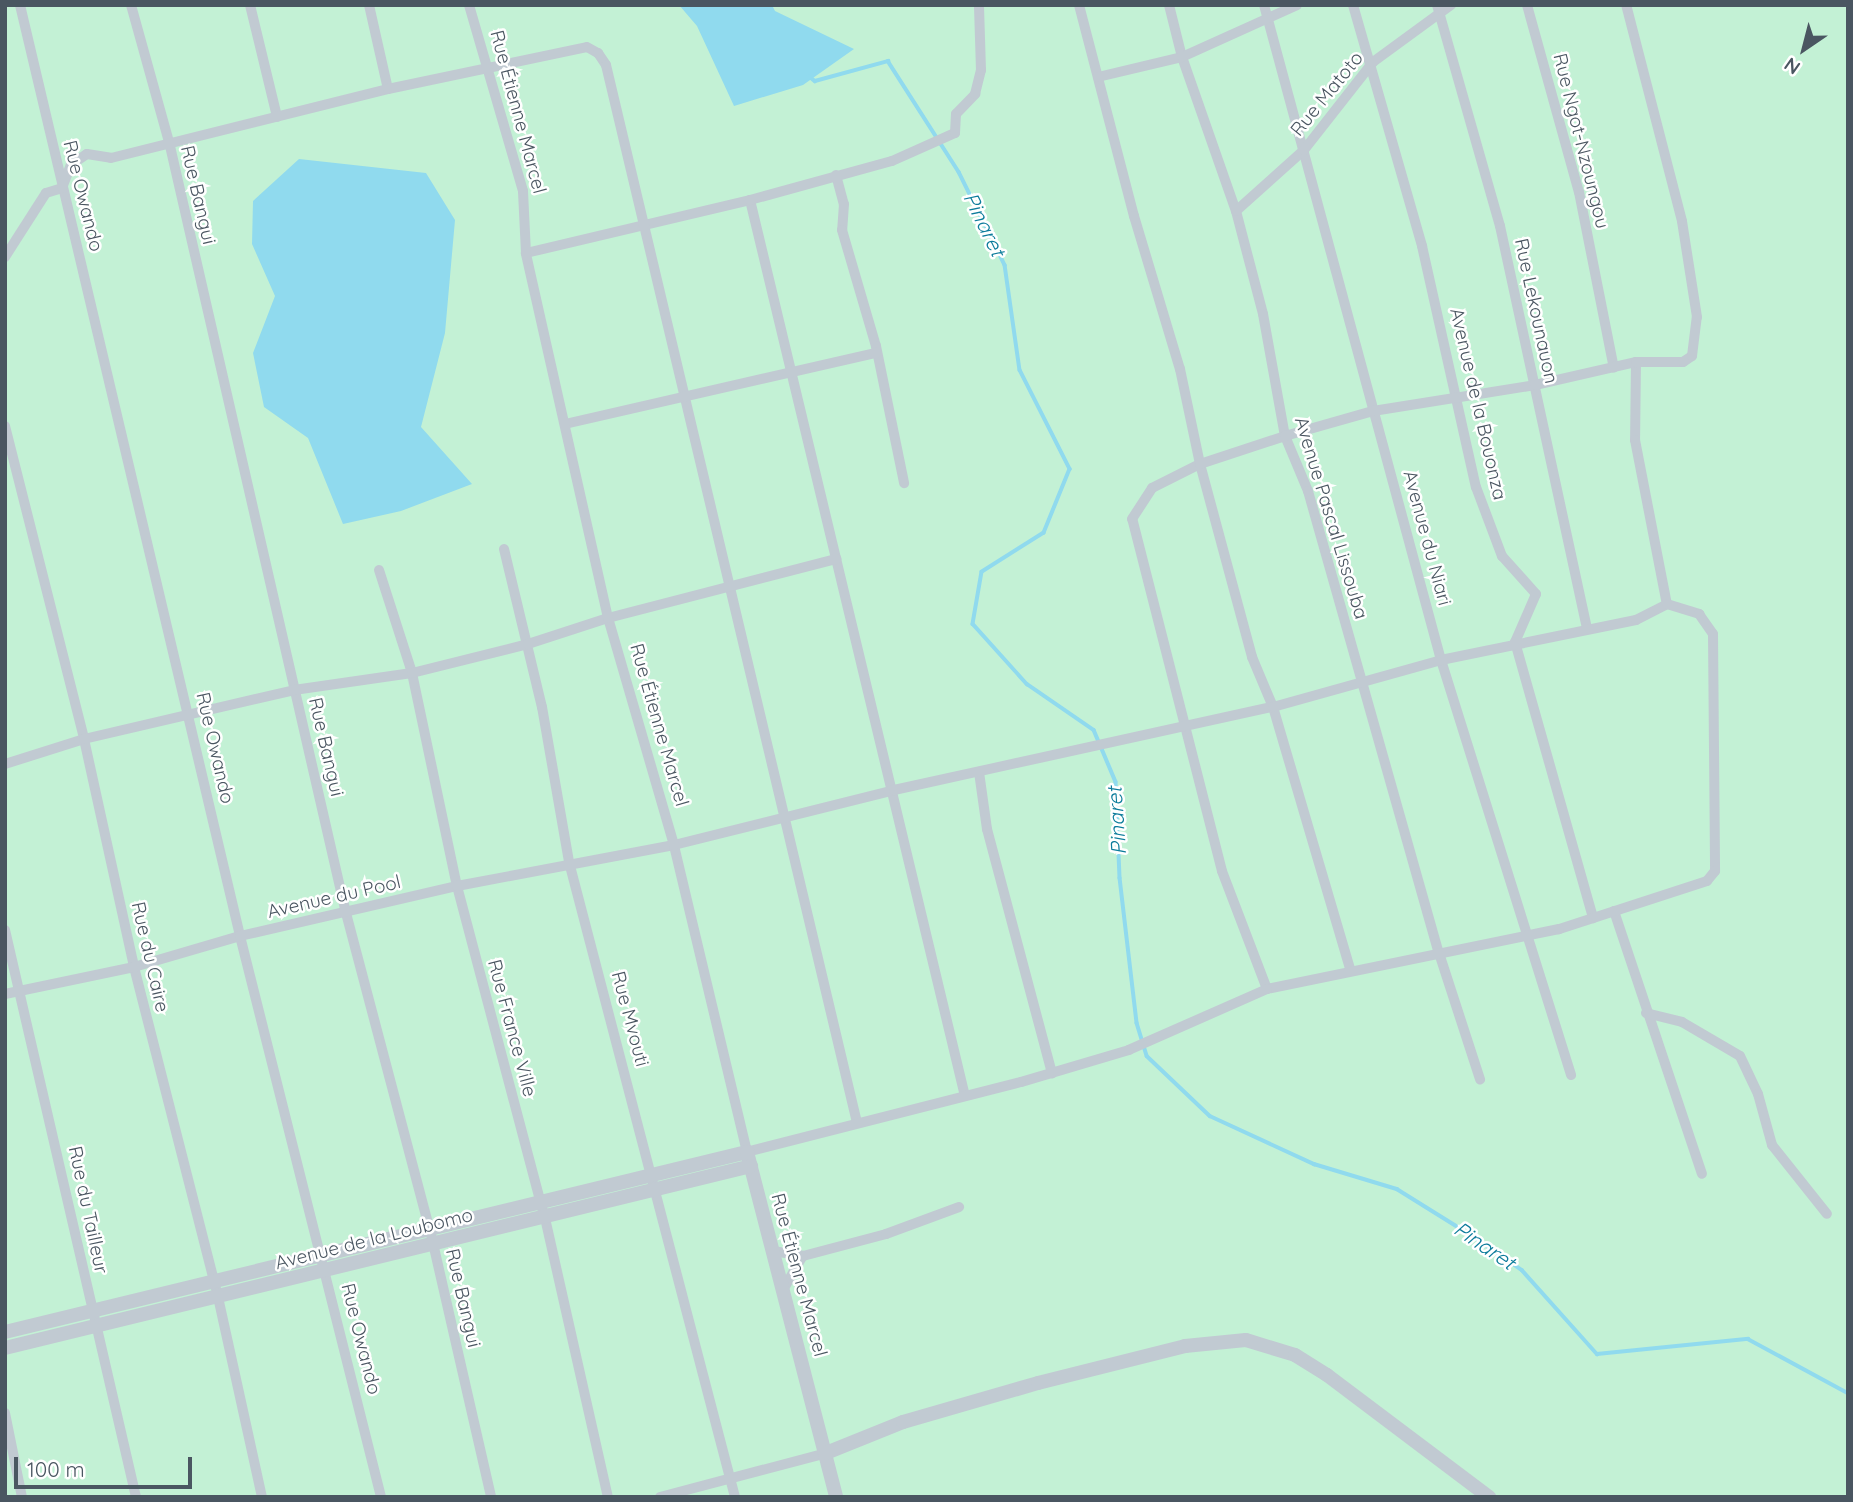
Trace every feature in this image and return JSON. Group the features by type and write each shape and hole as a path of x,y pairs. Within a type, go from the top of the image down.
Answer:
{"street":[{"name":"Rue Owando","path":"20,5 240,936 381,1497"},
{"name":"Rue Bangui","path":"131,5 170,146 346,913 432,1237 491,1497"},
{"path":"250,5 276,117"},
{"path":"369,5 388,89"},
{"name":"Rue Étienne Marcel","path":"469,5 485,71 523,191 526,253 608,618 674,845 749,1159 836,1497"},
{"path":"526,253 643,222 750,200 927,148 955,133 956,114 975,94 981,70 979,5"},
{"path":"1079,5 1134,216 1181,369 1200,464 1252,657 1273,707 1350,969"},
{"name":"Avenue Pascal Lissouba","path":"1169,5 1182,57 1236,211 1263,313 1285,436 1308,491 1439,953 1480,1079"},
{"path":"1098,77 1182,57 1266,11 1297,5"},
{"name":"Avenue de la Bouonza","path":"1353,5 1373,62 1443,331 1476,486 1502,556 1535,594 1515,642"},
{"name":"Rue Matoto","path":"1236,211 1304,150 1373,62 1438,9 1451,5"},
{"name":"Rue Ngot-Nzoungou","path":"1527,5 1579,192 1614,368"},
{"path":"1266,989 1222,871 1132,519 1152,488 1200,464 1285,436 1373,411 1535,385 1636,362 1683,362 1692,356 1697,317 1682,221 1626,5"},
{"name":"Rue Lekounauon","path":"1438,9 1500,226 1535,385 1546,453 1587,629"},
{"name":"Avenue du Niari","path":"1266,11 1441,660 1571,1075"},
{"path":"5,257 46,194 62,188 71,165 88,154 111,158 170,146 388,89 485,71 587,47 598,53 606,65 681,394 857,1123"},
{"path":"836,175 844,204 842,230 852,252 904,483"},
{"path":"750,200 894,790 965,1096"},
{"path":"565,424 681,394 876,353"},
{"path":"749,1159 773,1144 965,1096 1129,1050 1266,989 1350,969 1526,937 1707,881 1715,871 1713,634 1699,614 1667,604 1635,440 1636,362"},
{"name":"Rue du Caire","path":"5,426 84,739 134,967 218,1297 262,1497"},
{"name":"Rue Mvouti","path":"504,549 528,644 569,862 735,1497"},
{"path":"5,764 84,739 295,690 412,673 528,644 608,618 836,559"},
{"name":"Rue France Ville","path":"379,570 412,673 457,886 543,1211 608,1497"},
{"name":"Avenue du Pool","path":"5,994 134,967 240,936 457,886 569,862 674,845 894,790 1273,707 1360,681 1515,642 1636,620 1667,604"},
{"path":"1515,642 1593,918"},
{"path":"979,772 987,829 1052,1073"},
{"path":"1614,911 1702,1174"},
{"name":"Rue du Tailleur","path":"5,930 136,1497"},
{"path":"1646,1013 1682,1022 1740,1056 1758,1094 1772,1144 1827,1214"},
{"name":"Avenue de la Loubomo","path":"5,1332 321,1255 432,1237 749,1159"},
{"path":"773,1251 803,1256 886,1234 959,1206"},
{"name":"Avenue de la Loubomo","path":"5,1348 326,1271 432,1237"},
{"path":"783,1290 803,1256"},
{"path":"660,1497 826,1453 903,1422 1038,1383 1185,1346 1246,1340 1295,1355 1327,1375 1489,1497"},
{"path":"5,1413 22,1497"}],"green space":[{"path":"5,5 1848,5 1848,1497 5,1497"}],"water":[{"path":"679,5 772,5 775,11 854,49 803,85 734,106 697,26"},
{"path":"299,159 426,173 455,220 445,333 421,427 472,484 401,511 343,524 308,438 264,407 253,353 275,296 252,244 253,201"}],"waterway":[{"name":"Pinaret","path":"809,76 815,81 888,61 959,172 1005,265 1020,370 1070,469 1044,533 982,572 973,624 1027,684 1094,730 1116,782 1120,878 1137,1023 1147,1056 1210,1116 1314,1164 1397,1189 1471,1235 1522,1270 1597,1354 1748,1339 1848,1393"},
{"name":"Pinaret","path":"5,178 5,197"}]}
